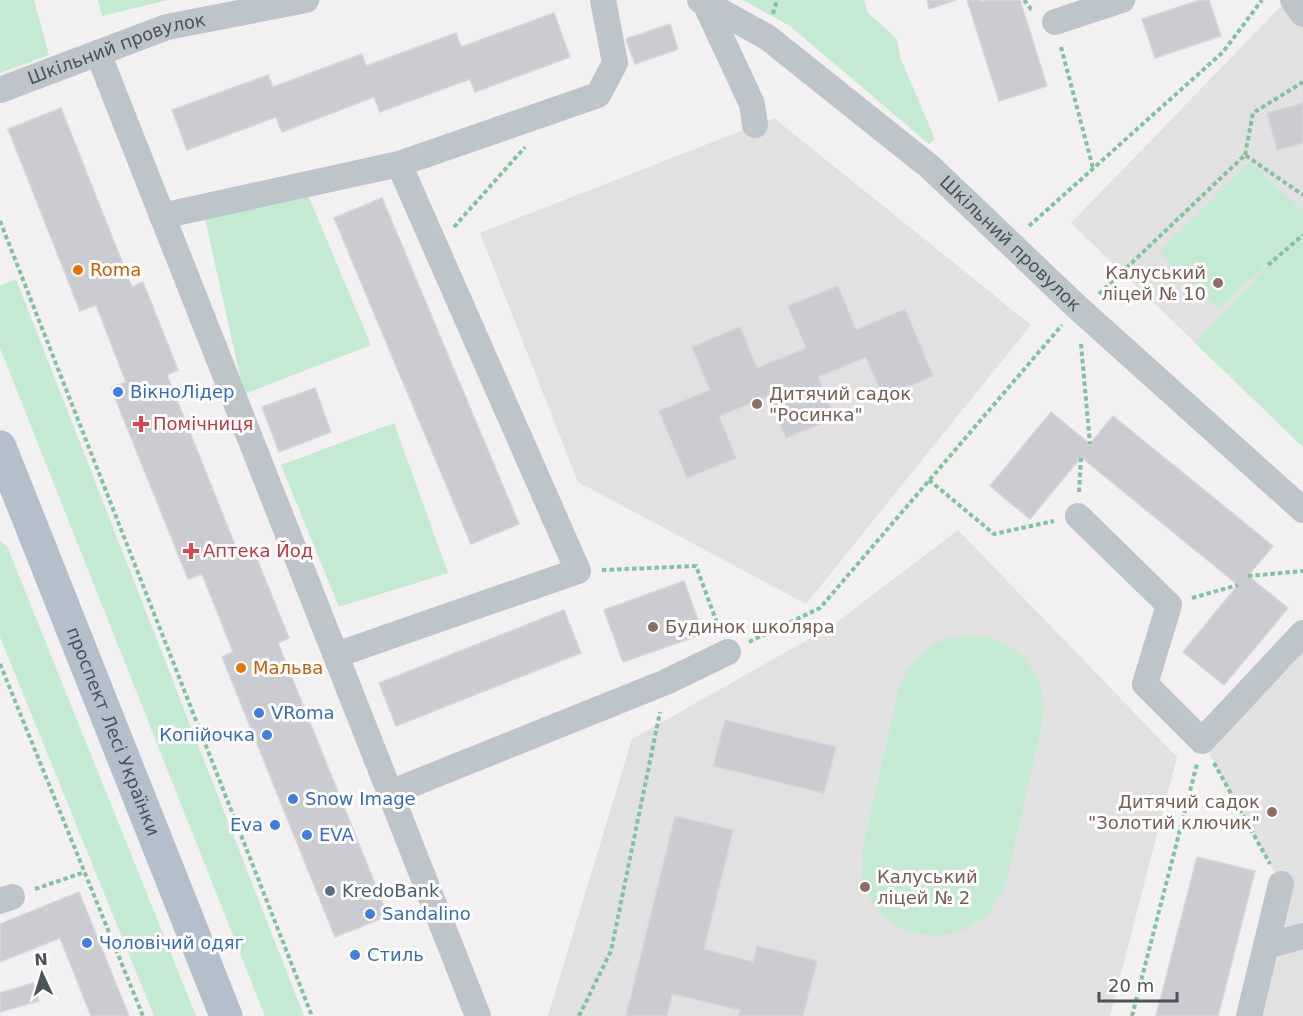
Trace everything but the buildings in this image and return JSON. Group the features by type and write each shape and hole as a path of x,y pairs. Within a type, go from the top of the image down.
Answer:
{"main road":[{"name":"проспект Лесі Українки","path":"0,447 226,1016"}],"street":[{"name":"Шкільний провулок","path":"0,90 167,27 306,0"},
{"path":"162,216 399,164 598,95 615,63 603,0"},
{"path":"1055,22 1122,0"},
{"path":"1293,0 1303,14"},
{"name":"Шкільний провулок","path":"702,1 767,37 930,167 1077,307 1303,510"},
{"path":"702,1 752,104 755,125"},
{"path":"98,53 478,1016"},
{"path":"336,655 578,571 399,164"},
{"path":"1078,516 1168,605 1145,684 1202,741 1303,633"},
{"path":"390,793 666,682 728,652"},
{"path":"1249,1016 1281,884"},
{"path":"1266,946 1303,936"}],"path":[{"path":"1024,0 1031,9"},
{"path":"1028,227 1223,52 1262,0"},
{"path":"1055,22 1093,168"},
{"path":"578,571 696,566 728,652 819,608 1077,307 1091,301 1245,154 1253,113 1303,82"},
{"path":"436,247 530,142"},
{"path":"1245,154 1303,195"},
{"path":"0,221 312,1016"},
{"path":"1268,266 1303,235"},
{"path":"1077,307 1090,444"},
{"path":"929,480 994,534 1078,516 1081,457"},
{"path":"1248,576 1303,571"},
{"path":"1168,605 1238,585"},
{"path":"0,664 143,1016"},
{"path":"579,1016 611,951 666,682"},
{"path":"1202,741 1281,884"},
{"path":"1132,1016 1202,741"},
{"path":"6,899 85,872"}],"shaded area":[{"name":"Калуський ліцей № 10","path":"1287,0 1303,0 1303,447 1071,223"},
{"name":"Дитячий садок \"Росинка\"","path":"774,118 1031,325 806,604 578,482 480,233"},
{"name":"Калуський ліцей № 2","path":"958,530 1177,757 1110,1016 548,1016 632,739 832,626"},
{"name":"Дитячий садок \"Золотий ключик\"","path":"1303,633 1303,1016 1251,1016 1281,884 1202,741"}],"green space":[{"path":"0,0 34,0 49,55 0,73"},
{"path":"98,0 168,0 102,16"},
{"path":"743,0 864,0 868,13 897,39 900,57 935,139 929,144 790,26"},
{"path":"1250,162 1303,211 1303,447 1195,343 1296,236 1219,310 1159,252"},
{"path":"308,195 371,345 244,394 205,219"},
{"path":"16,279 304,1016 265,1016 0,348 0,286"},
{"path":"394,423 448,573 339,607 281,465"},
{"path":"0,541 7,546 196,1016 154,1016 0,637"},
{"path":"967,635 997,640 1026,661 1042,693 1044,705 1042,724 1007,879 995,903 990,911 975,924 957,932 938,936 919,934 885,917 872,902 863,878 863,847 898,692 905,674 916,659 931,646 948,638"}],"place":[{"name":"Roma","path":"78,270"},
{"name":"Калуський ліцей № 10","path":"1218,283"},
{"name":"ВікноЛідер","path":"118,392"},
{"name":"Дитячий садок \"Росинка\"","path":"757,404"},
{"name":"Помічниця","path":"141,424"},
{"name":"Аптека Йод","path":"191,551"},
{"name":"Будинок школяра","path":"653,627"},
{"name":"Мальва","path":"241,668"},
{"name":"VRoma","path":"259,713"},
{"name":"Копійочка","path":"267,735"},
{"name":"Snow Image","path":"293,799"},
{"name":"Дитячий садок \"Золотий ключик\"","path":"1272,812"},
{"name":"Eva","path":"275,825"},
{"name":"ЕVA","path":"307,835"},
{"name":"Калуський ліцей № 2","path":"865,887"},
{"name":"KredoBank","path":"330,891"},
{"name":"Sandalino","path":"370,914"},
{"name":"Чоловічий одяг","path":"87,943"},
{"name":"Стиль","path":"355,955"}]}
